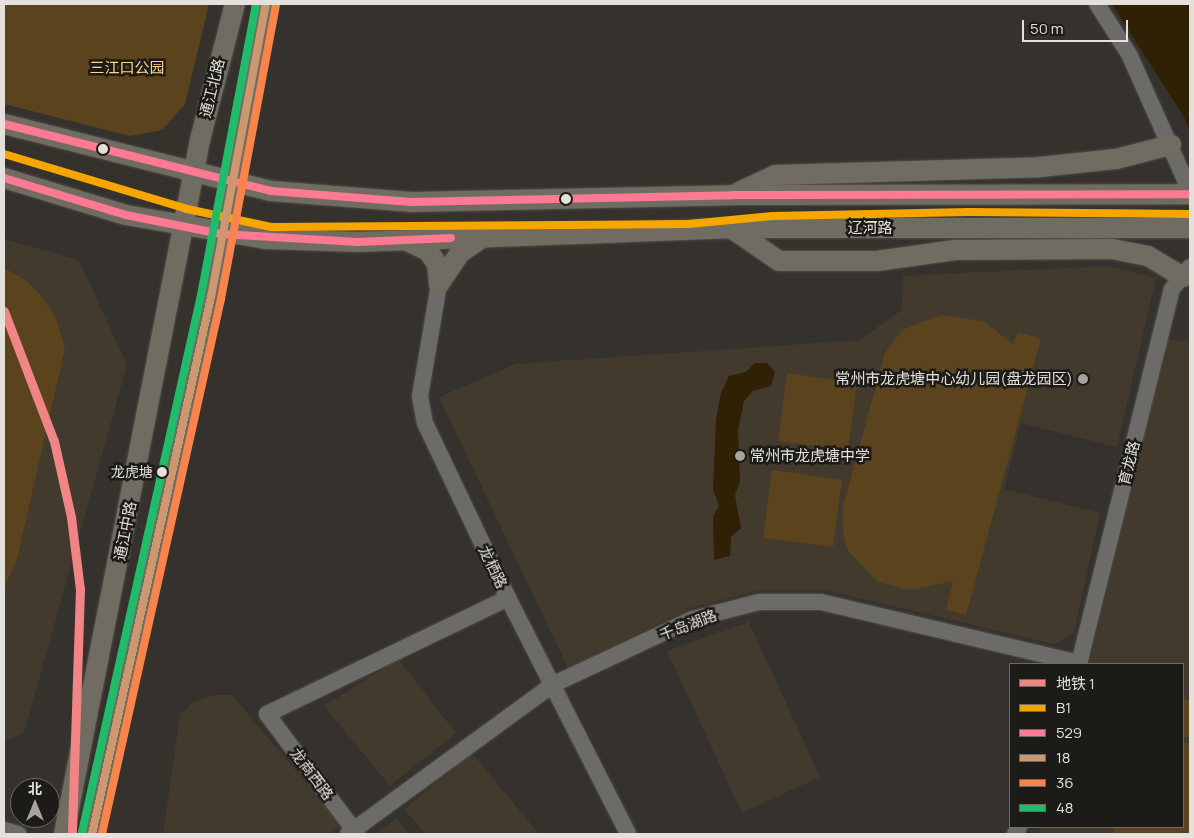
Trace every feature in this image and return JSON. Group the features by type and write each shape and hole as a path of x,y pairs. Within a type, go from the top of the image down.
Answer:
{"main road":[{"name":"通江北路","path":"184,228 194,174 235,4"},
{"path":"92,834 211,297 230,182 266,4"},
{"path":"4,124 194,174 271,191 412,202 733,195 1186,193"},
{"path":"733,195 775,175 1040,167 1116,159 1170,145"},
{"path":"4,178 184,228"},
{"name":"辽河路","path":"184,228 221,234 358,242 731,228 1190,228"},
{"name":"通江中路","path":"64,834 184,228"},
{"path":"731,228 779,261 877,261 955,250 1112,249 1148,256 1187,272"},
{"path":"439,284 455,258 483,237"},
{"path":"405,240 428,251 436,264 439,284"}],"street":[{"path":"1098,4 1129,54 1170,145 1186,193"},
{"name":"育龙路","path":"1079,663 1172,289 1187,272"},
{"name":"龙栖路","path":"439,284 420,396 425,423 508,598 554,684 628,834"},
{"name":"龙商西路","path":"353,833 266,714 508,598"},
{"name":"千岛湖路","path":"353,833 554,684 693,620 759,602 821,602 1075,663"},
{"path":"4,830 18,834"}],"shaded area":[{"path":"1112,4 1190,4 1190,132 1185,119"},
{"path":"4,239 79,260 127,365 24,733 4,742"},
{"name":"常州市龙虎塘中学","path":"1108,266 1156,278 1117,447 1021,423 1004,489 1100,513 1074,633 1054,644 829,591 758,591 691,608 568,668 439,397 516,364 859,340 902,310 903,276"},
{"path":"1167,340 1190,341 1190,834 1037,834 1040,828 1184,828 1184,663 1089,663"},
{"path":"755,363 767,363 775,372 771,386 753,391 744,401 738,430 740,482 735,495 741,528 731,537 730,556 714,560 713,517 719,506 713,490 716,420 721,393 729,376 746,372"},
{"path":"749,622 820,777 742,813 667,651"},
{"path":"398,659 456,733 390,786 324,706"},
{"path":"215,695 232,695 342,825 330,834 163,834 180,714 193,702"},
{"path":"472,753 539,834 426,834 404,809"},
{"path":"396,818 410,834 376,834"}],"green space":[{"name":"三江口公园","path":"4,4 209,4 185,104 162,130 130,136 4,104"},
{"path":"4,268 24,279 42,297 55,316 65,348 17,559 4,589"},
{"path":"941,315 983,321 1013,344 1018,332 1041,339 966,615 946,610 953,581 911,590 878,582 848,551 843,532 843,507 885,353 902,330"},
{"path":"787,373 857,383 848,450 778,441"},
{"path":"772,470 842,480 833,547 763,538"},
{"path":"1184,700 1190,700 1190,737 1184,737"},
{"path":"1184,743 1190,744 1190,834 1113,834 1114,828 1184,828"}],"metro line":[{"name":"1","path":"4,311 54,441 71,517 80,589 72,834"}],"transit line":[{"name":"48","path":"82,832 201,295 256,4"},
{"name":"18","path":"92,834 211,297 266,4"},
{"name":"36","path":"102,834 221,299 276,6"},
{"name":"529","path":"4,124 271,191 412,202 733,195 1190,194"},
{"name":"B1","path":"4,154 187,209 271,227 689,224 773,216 969,212 1190,214"},
{"name":"529","path":"4,178 126,215 221,234 358,242 451,238"}],"place":[{"name":"常州市龙虎塘中心幼儿园(盘龙园区)","path":"1083,379"},
{"name":"常州市龙虎塘中学","path":"740,456"},
{"name":"龙虎塘","path":"162,472"}]}
